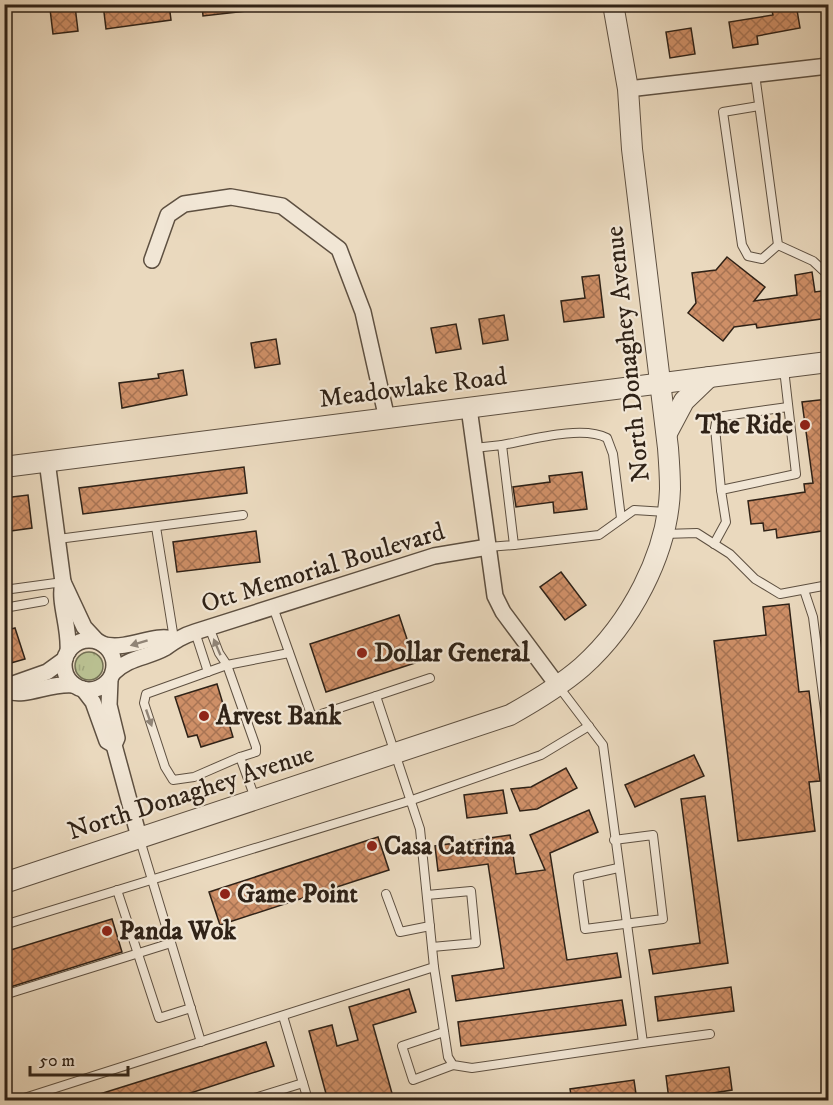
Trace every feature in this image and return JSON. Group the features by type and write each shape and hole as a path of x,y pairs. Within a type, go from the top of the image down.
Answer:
{"street":[{"name":"North Donaghey Avenue","path":"4,883 510,716 558,686 583,666 613,633 634,602 651,568 663,534 670,491 667,433 632,149 628,89 613,4"},
{"path":"628,89 828,66"},
{"path":"152,260 168,215 183,204 231,197 282,206 339,249 363,312 387,419"},
{"name":"Meadowlake Road","path":"4,467 828,362"},
{"path":"667,433 684,401 710,377"},
{"path":"469,408 495,596 503,612 558,686"},
{"path":"47,461 63,582 61,593 70,634 66,676 93,702 107,741 114,745"},
{"name":"Ott Memorial Boulevard","path":"111,676 126,662 165,648 174,639 434,556 488,547"},
{"path":"63,582 84,627 113,656 109,705 117,738 114,745 139,837"},
{"name":"Ott Memorial Boulevard","path":"101,643 128,646 162,636 174,639"},
{"path":"101,643 81,642 47,672 13,684 6,692 17,695 51,685 96,689 111,676"}],"lane":[{"path":"755,74 778,245"},
{"path":"759,106 723,112 742,245 748,256 762,259 778,245"},
{"path":"778,245 813,261 828,274"},
{"path":"721,490 796,474 784,368"},
{"path":"714,544 726,522 715,428 717,417 788,407"},
{"path":"474,448 570,434 597,433 607,438 613,454 621,518"},
{"path":"502,445 514,545"},
{"path":"488,547 599,535 612,528 621,518 634,510 666,512"},
{"path":"58,539 243,515"},
{"path":"156,527 174,639"},
{"path":"663,534 697,533 730,554 755,579 780,594 828,585"},
{"path":"4,590 63,582"},
{"path":"804,590 813,617 828,734"},
{"path":"4,608 44,601"},
{"path":"273,607 312,717 430,678"},
{"path":"202,630 227,665 256,752 194,777 173,780 165,766 144,703 146,694 227,665 289,653"},
{"path":"202,630 208,672"},
{"path":"558,686 603,745 643,1043"},
{"path":"376,696 420,829 434,967 448,1057 453,1065"},
{"path":"4,926 412,800 541,755 589,726"},
{"path":"240,757 255,800"},
{"path":"614,840 652,835 663,919 585,929 578,877 618,868"},
{"path":"139,837 201,1042"},
{"path":"117,890 159,1018 190,1008"},
{"path":"427,895 471,891 476,943 432,947"},
{"path":"386,894 400,933 430,926"},
{"path":"4,995 171,943"},
{"path":"24,1100 434,967"},
{"path":"283,1016 309,1101"},
{"path":"444,1032 402,1046 413,1080 453,1065 472,1068 710,1034"},
{"path":"248,1101 303,1083"}],"green space":[{"path":"89,652 99,656 103,666 99,676 89,680 79,676 75,666 79,656"}],"building":[{"path":"103,4 169,4 171,20 106,29"},
{"path":"202,4 245,4 246,11 203,16"},
{"path":"796,4 800,28 757,36 758,44 733,48 729,22 773,15 771,7"},
{"path":"75,6 78,31 53,34 50,9"},
{"path":"691,28 695,54 670,58 666,32"},
{"path":"727,257 765,287 754,301 797,295 795,275 812,272 815,292 828,290 828,318 757,328 756,324 734,327 723,341 688,313 696,303 692,273 716,270"},
{"path":"599,275 604,317 564,322 561,301 585,298 582,277"},
{"path":"504,315 508,340 483,344 479,319"},
{"path":"456,324 461,349 436,353 431,328"},
{"path":"276,339 280,364 255,368 251,343"},
{"path":"183,370 187,395 122,408 119,383 159,378 158,374"},
{"path":"828,399 828,530 777,538 776,529 764,531 763,523 751,524 748,501 805,492 804,484 813,483 802,402"},
{"path":"244,467 247,493 83,514 79,488"},
{"path":"582,472 587,509 554,513 553,502 516,507 513,487 550,482 549,476"},
{"path":"28,495 32,528 4,532 4,498"},
{"path":"256,531 260,562 177,572 173,542"},
{"path":"561,572 586,605 565,620 540,587"},
{"path":"789,604 799,692 809,691 820,781 809,782 815,831 738,841 714,641 766,635 763,607"},
{"name":"Dollar General","path":"399,615 415,663 326,692 310,644"},
{"path":"15,628 25,659 4,665 4,631"},
{"name":"Arvest Bank","path":"217,684 233,737 201,747 197,735 188,737 175,697"},
{"path":"694,755 704,776 635,807 625,785"},
{"path":"566,768 577,788 537,809 520,811 511,789 531,787"},
{"path":"503,790 507,813 467,818 464,795"},
{"path":"705,796 728,963 653,974 649,950 700,943 681,799"},
{"path":"589,810 598,832 550,853 567,960 617,953 621,977 456,1001 452,976 504,968 488,864 438,871 435,846 510,835 516,874 545,870 530,835"},
{"path":"378,837 389,870 220,925 209,892"},
{"path":"112,919 122,952 4,989 4,952"},
{"path":"731,987 734,1011 658,1021 655,997"},
{"path":"409,989 416,1012 373,1025 393,1097 379,1101 328,1101 309,1031 332,1025 337,1046 358,1040 349,1007"},
{"path":"622,1000 626,1025 461,1046 458,1022"},
{"path":"266,1042 274,1066 166,1101 88,1101 87,1098"},
{"path":"729,1067 732,1090 669,1100 666,1076"},
{"path":"634,1080 637,1101 572,1101 570,1089"}],"place":[{"name":"The Ride","path":"805,425"},
{"name":"Dollar General","path":"362,653"},
{"name":"Arvest Bank","path":"204,716"},
{"name":"Casa Catrina","path":"372,846"},
{"name":"Game Point","path":"225,894"},
{"name":"Panda Wok","path":"107,931"}]}
